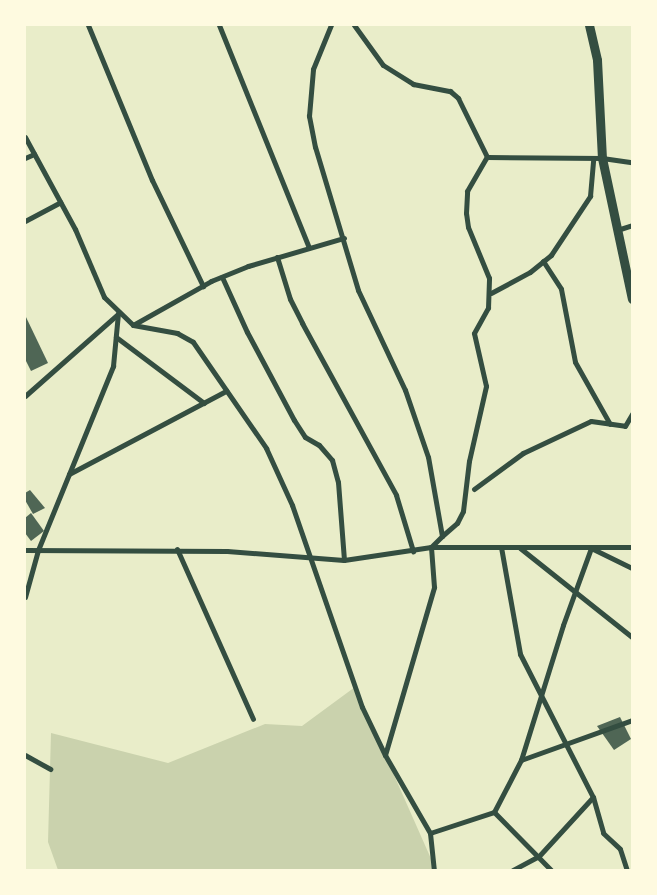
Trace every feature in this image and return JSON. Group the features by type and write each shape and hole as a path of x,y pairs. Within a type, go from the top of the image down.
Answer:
{"street":[{"path":"88,25 152,180 203,286"},
{"path":"220,25 309,248"},
{"path":"331,25 313,69 309,116 315,147 344,238 358,290 405,390 428,456 442,536"},
{"path":"354,25 383,65 413,84 450,91 458,98 487,157"},
{"path":"491,293 551,255 590,196 598,158 597,60 589,25"},
{"path":"25,137 60,202 104,297 118,314 133,325 185,337 266,448 292,505 362,707 385,754 430,833 434,870"},
{"path":"25,158 34,154"},
{"path":"487,157 598,158 632,162"},
{"path":"385,754 434,587 431,547 458,523 463,511 469,460 486,386 474,333 488,308 491,293 485,263 468,227 466,212 467,191 487,157"},
{"path":"598,158 617,230 632,299"},
{"path":"25,222 60,202"},
{"path":"617,230 632,225"},
{"path":"133,325 222,277 277,257 344,238"},
{"path":"277,257 290,299 396,495 413,551"},
{"path":"543,261 561,289 575,362 610,424"},
{"path":"222,277 246,332 294,420 305,437 319,445 332,460 339,490 344,560"},
{"path":"25,597 38,550 113,366 118,314"},
{"path":"25,396 118,314"},
{"path":"116,337 204,403"},
{"path":"69,474 226,391"},
{"path":"474,489 523,453 591,421 625,426 632,414"},
{"path":"25,550 228,551 311,560 344,560 431,547 632,547"},
{"path":"501,548 520,654 593,797 603,833 620,849 627,870"},
{"path":"520,548 632,637"},
{"path":"591,548 632,568"},
{"path":"430,833 494,812 521,760 591,548"},
{"path":"177,550 254,719"},
{"path":"521,760 632,720"},
{"path":"25,755 50,769"},
{"path":"513,870 539,856 593,797"},
{"path":"494,812 551,870"}],"green space":[{"path":"355,687 436,870 58,870 48,842 51,733 168,763 265,724 302,726"}],"building":[{"path":"25,315 48,363 31,371 25,359"},
{"path":"30,490 45,508 33,514 25,500 25,493"},
{"path":"31,513 44,531 31,541 25,533 25,518"},
{"path":"620,717 631,739 614,750 597,726"}]}
